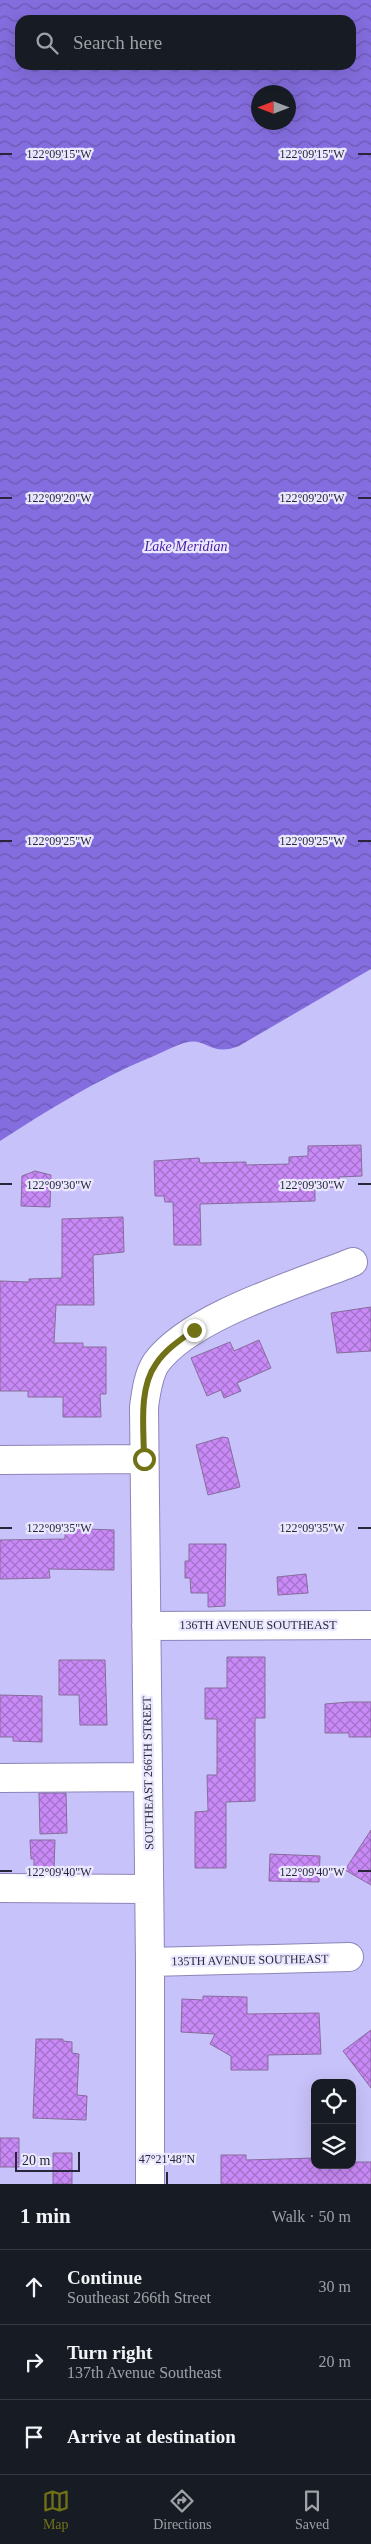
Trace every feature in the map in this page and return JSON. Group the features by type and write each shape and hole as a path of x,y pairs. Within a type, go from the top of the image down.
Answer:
{"street":[{"name":"SOUTHEAST 266TH STREET","path":"150,2184 150,1962 144,1459 144,1407 148,1383 155,1364 174,1344 187,1335 224,1314 353,1262"},
{"path":"0,1460 144,1459"},
{"name":"136TH AVENUE SOUTHEAST","path":"146,1626 371,1625"},
{"path":"0,1778 147,1777"},
{"path":"0,1888 149,1889"},
{"name":"135TH AVENUE SOUTHEAST","path":"150,1962 349,1957"}],"water":[{"name":"Lake Meridian","path":"0,0 371,0 371,969 239,1046 230,1049 216,1049 200,1042 188,1042 129,1067 91,1086 0,1141"}],"building":[{"path":"361,1145 362,1176 339,1177 339,1187 315,1188 315,1201 200,1204 201,1245 174,1245 173,1202 165,1202 164,1196 155,1196 154,1161 199,1158 200,1163 246,1162 246,1165 289,1164 289,1157 308,1156 308,1146"},
{"path":"35,1171 51,1175 50,1207 21,1206 22,1176"},
{"path":"123,1217 124,1252 93,1255 94,1305 56,1305 54,1343 83,1343 83,1347 106,1347 106,1394 100,1394 101,1417 63,1417 63,1397 28,1397 28,1391 0,1391 0,1281 29,1282 29,1279 62,1278 62,1219"},
{"path":"371,1307 371,1351 337,1353 331,1313"},
{"path":"259,1340 271,1368 237,1383 241,1391 224,1398 221,1390 207,1396 191,1358 230,1342 234,1351"},
{"path":"223,1437 228,1438 240,1487 208,1495 196,1445"},
{"path":"65,1523 87,1524 87,1529 114,1530 114,1570 49,1569 50,1578 0,1579 0,1540 65,1539"},
{"path":"189,1544 226,1544 225,1606 208,1607 208,1593 191,1593 190,1578 185,1578 185,1561 189,1561"},
{"path":"306,1574 308,1593 278,1595 277,1577"},
{"path":"227,1657 265,1657 265,1718 255,1718 255,1801 226,1802 226,1868 195,1868 195,1812 208,1811 207,1775 217,1775 217,1719 205,1719 205,1688 227,1688"},
{"path":"59,1660 105,1660 107,1725 80,1725 79,1695 59,1695"},
{"path":"0,1695 42,1696 42,1742 13,1741 13,1737 0,1737"},
{"path":"371,1702 371,1737 349,1737 349,1733 325,1733 325,1704"},
{"path":"39,1793 66,1793 67,1833 40,1834"},
{"path":"371,1830 371,1885 345,1870"},
{"path":"30,1840 55,1840 54,1869 34,1870 34,1859 31,1859"},
{"path":"270,1854 320,1856 319,1882 269,1881"},
{"path":"203,1996 247,1997 247,2014 319,2013 321,2054 268,2055 268,2070 231,2070 231,2056 210,2044 215,2034 181,2032 182,1999 203,2000"},
{"path":"371,2030 371,2088 343,2051"},
{"path":"36,2039 63,2039 63,2041 72,2042 72,2053 79,2054 77,2095 87,2096 86,2120 33,2118"},
{"path":"0,2138 19,2138 19,2167 0,2167"},
{"path":"53,2153 72,2153 72,2184 53,2184"},
{"path":"221,2155 246,2155 246,2160 311,2158 311,2169 356,2169 356,2162 371,2162 371,2184 221,2184"}],"route":[{"path":"144,1459 144,1407 148,1383 155,1364 174,1344 194,1330"}]}
